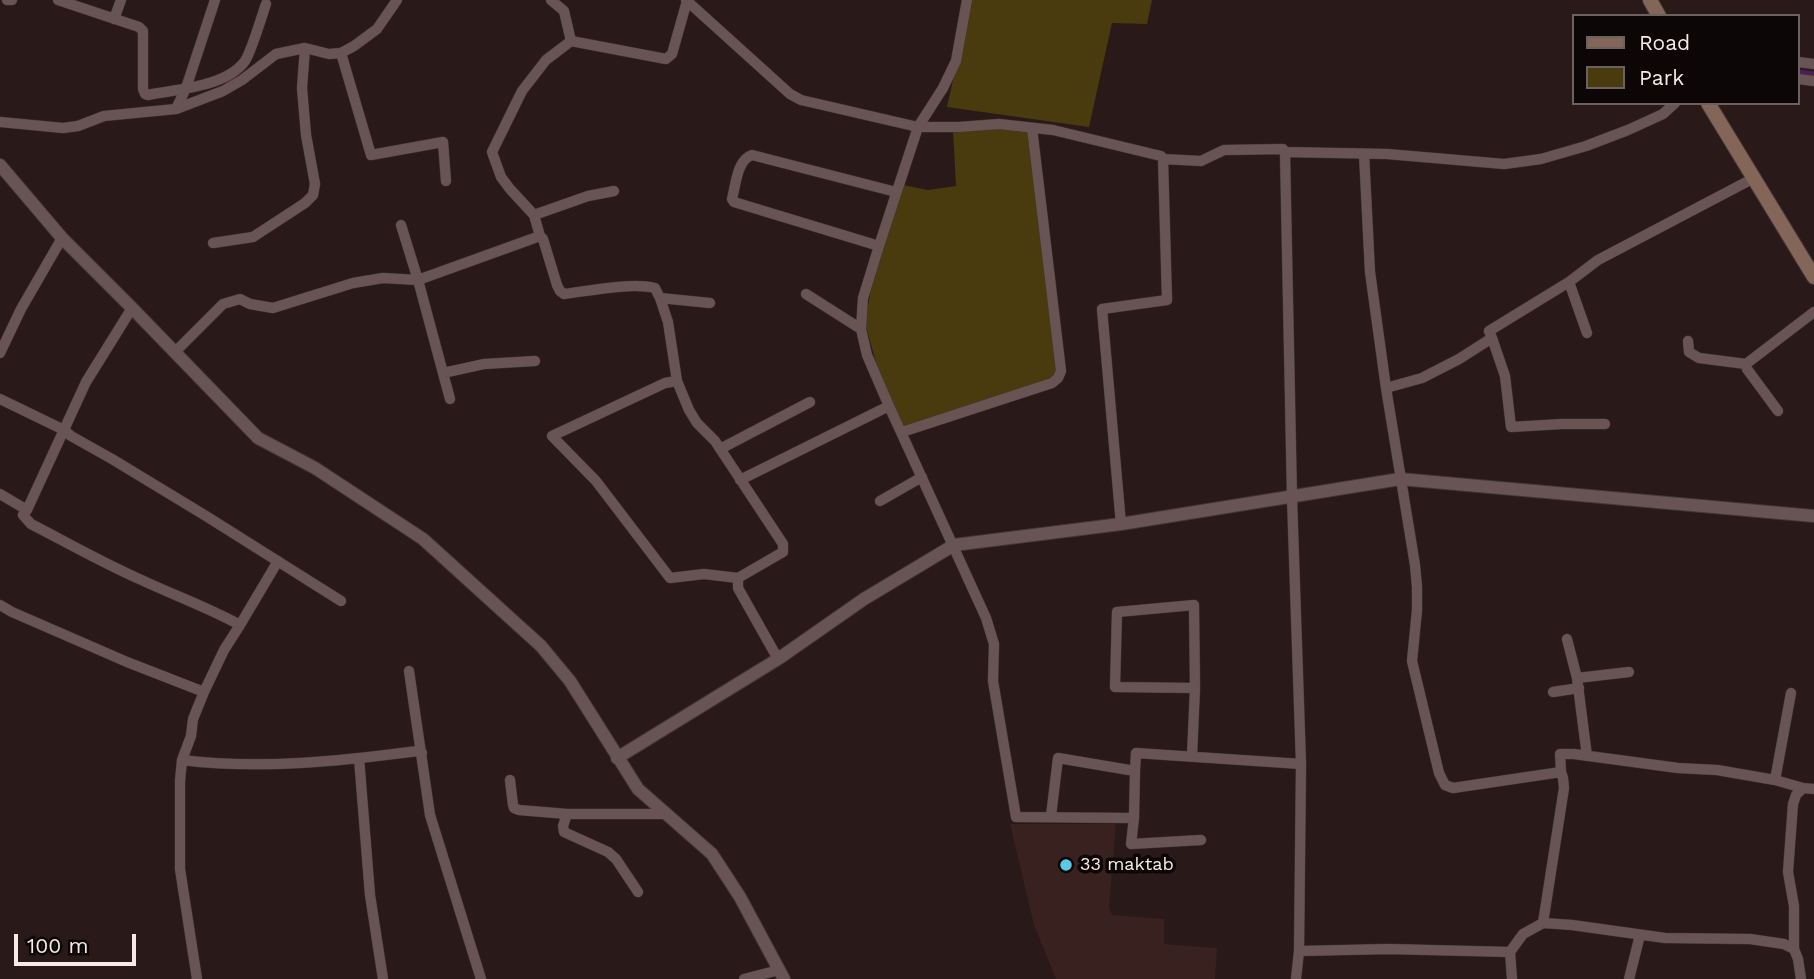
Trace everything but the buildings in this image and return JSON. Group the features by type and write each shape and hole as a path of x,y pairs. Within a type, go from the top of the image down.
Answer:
{"main road":[{"path":"1709,105 1814,278"}],"street":[{"path":"7,0 12,0"},
{"path":"58,0 139,27 142,31 143,89 148,95 209,84 237,68 246,59 266,4"},
{"path":"114,19 121,0"},
{"path":"176,109 186,88 215,0"},
{"path":"0,122 63,128 78,126 104,116 176,109 223,91 276,54 305,48 329,54 341,53 377,29 397,0"},
{"path":"551,0 564,10 571,41"},
{"path":"967,0 956,61 943,88 918,127 896,192 863,298 861,329 867,355 889,406 986,618 993,644 993,681 1016,817 1134,818"},
{"path":"677,381 664,383 552,436 596,481 670,578 704,574 738,578 784,549 777,534 720,449 689,410 677,381 668,322 655,288 627,287 564,294 560,291 534,215 501,177 492,152 522,91 546,60 571,41 666,59 672,54 687,1 790,94 801,100 918,127 999,124 1053,131 1161,156 1163,159 1201,161 1224,150 1283,149 1285,152 1387,154 1504,164 1541,159 1586,146 1663,114 1673,105"},
{"path":"213,243 253,237 313,195 315,184 306,135 302,88 305,48"},
{"path":"341,53 371,155 443,142 446,181"},
{"path":"902,432 1052,383 1061,371 1032,128"},
{"path":"1285,152 1301,764 1299,951 1296,979"},
{"path":"1364,154 1370,272 1418,587 1412,661 1439,774 1445,785 1453,788 1561,772"},
{"path":"879,246 734,202 732,199 741,163 752,155 896,192"},
{"path":"1121,524 1102,309 1167,300 1163,159"},
{"path":"0,165 62,238 258,438 315,468 424,539 541,646 570,681 638,789 712,855 740,897 782,975 744,979"},
{"path":"1605,424 1511,427 1505,376 1489,331 1569,282 1598,260 1754,178"},
{"path":"534,215 587,196 614,191"},
{"path":"401,226 450,399"},
{"path":"175,352 223,304 240,299 272,309 353,283 383,278 418,280 540,236"},
{"path":"0,353 21,309 62,238"},
{"path":"1569,282 1587,333"},
{"path":"806,294 861,329"},
{"path":"660,298 710,303"},
{"path":"132,308 86,382 23,515 31,524 240,625"},
{"path":"1688,341 1689,352 1699,358 1746,364 1814,312"},
{"path":"1386,388 1422,378 1492,338"},
{"path":"443,373 484,364 535,361"},
{"path":"1746,364 1778,411"},
{"path":"0,399 64,430 341,601"},
{"path":"720,449 810,401"},
{"path":"740,480 889,406"},
{"path":"880,501 922,477"},
{"path":"618,758 778,659 864,599 954,545 1121,524 1400,479 1814,516"},
{"path":"0,494 27,510"},
{"path":"197,979 180,869 182,760 191,736 193,719 224,650 278,561"},
{"path":"738,578 738,588 778,659"},
{"path":"0,605 114,656 204,692"},
{"path":"1192,756 1195,688 1194,606 1117,612 1115,687 1195,688"},
{"path":"1567,639 1578,683 1587,756"},
{"path":"409,671 430,815 481,979"},
{"path":"1553,692 1578,683 1629,672"},
{"path":"1776,780 1791,693"},
{"path":"182,760 235,765 359,758 418,751 422,753"},
{"path":"1201,840 1131,844 1136,753 1301,764"},
{"path":"1543,923 1564,788 1560,754 1717,770 1776,780 1809,789"},
{"path":"359,758 370,895 383,979"},
{"path":"1051,816 1058,758 1135,771"},
{"path":"510,780 513,805 517,809 567,814 666,814"},
{"path":"1801,979 1794,949 1794,906 1788,872 1793,804 1796,794 1809,789"},
{"path":"567,814 564,832 608,852 616,859 638,892"},
{"path":"1512,979 1510,952 1523,934 1543,923 1665,938 1750,939 1784,944 1794,949"},
{"path":"1629,979 1640,934"},
{"path":"1299,951 1389,949 1510,952"}],"shaded area":[{"name":"33 maktab","path":"1010,824 1116,824 1109,907 1112,915 1164,919 1164,944 1217,948 1215,979 1056,979 1034,925"}],"green space":[{"path":"971,0 1152,0 1147,24 1112,23 1089,127 947,107"},
{"path":"953,131 1030,131 1057,363 1056,374 1044,381 903,428 879,373 865,323 873,278 903,185 928,190 956,186"}],"waterway":[{"path":"1800,74 1814,76"}],"place":[{"name":"33 maktab","path":"1066,865"}]}
